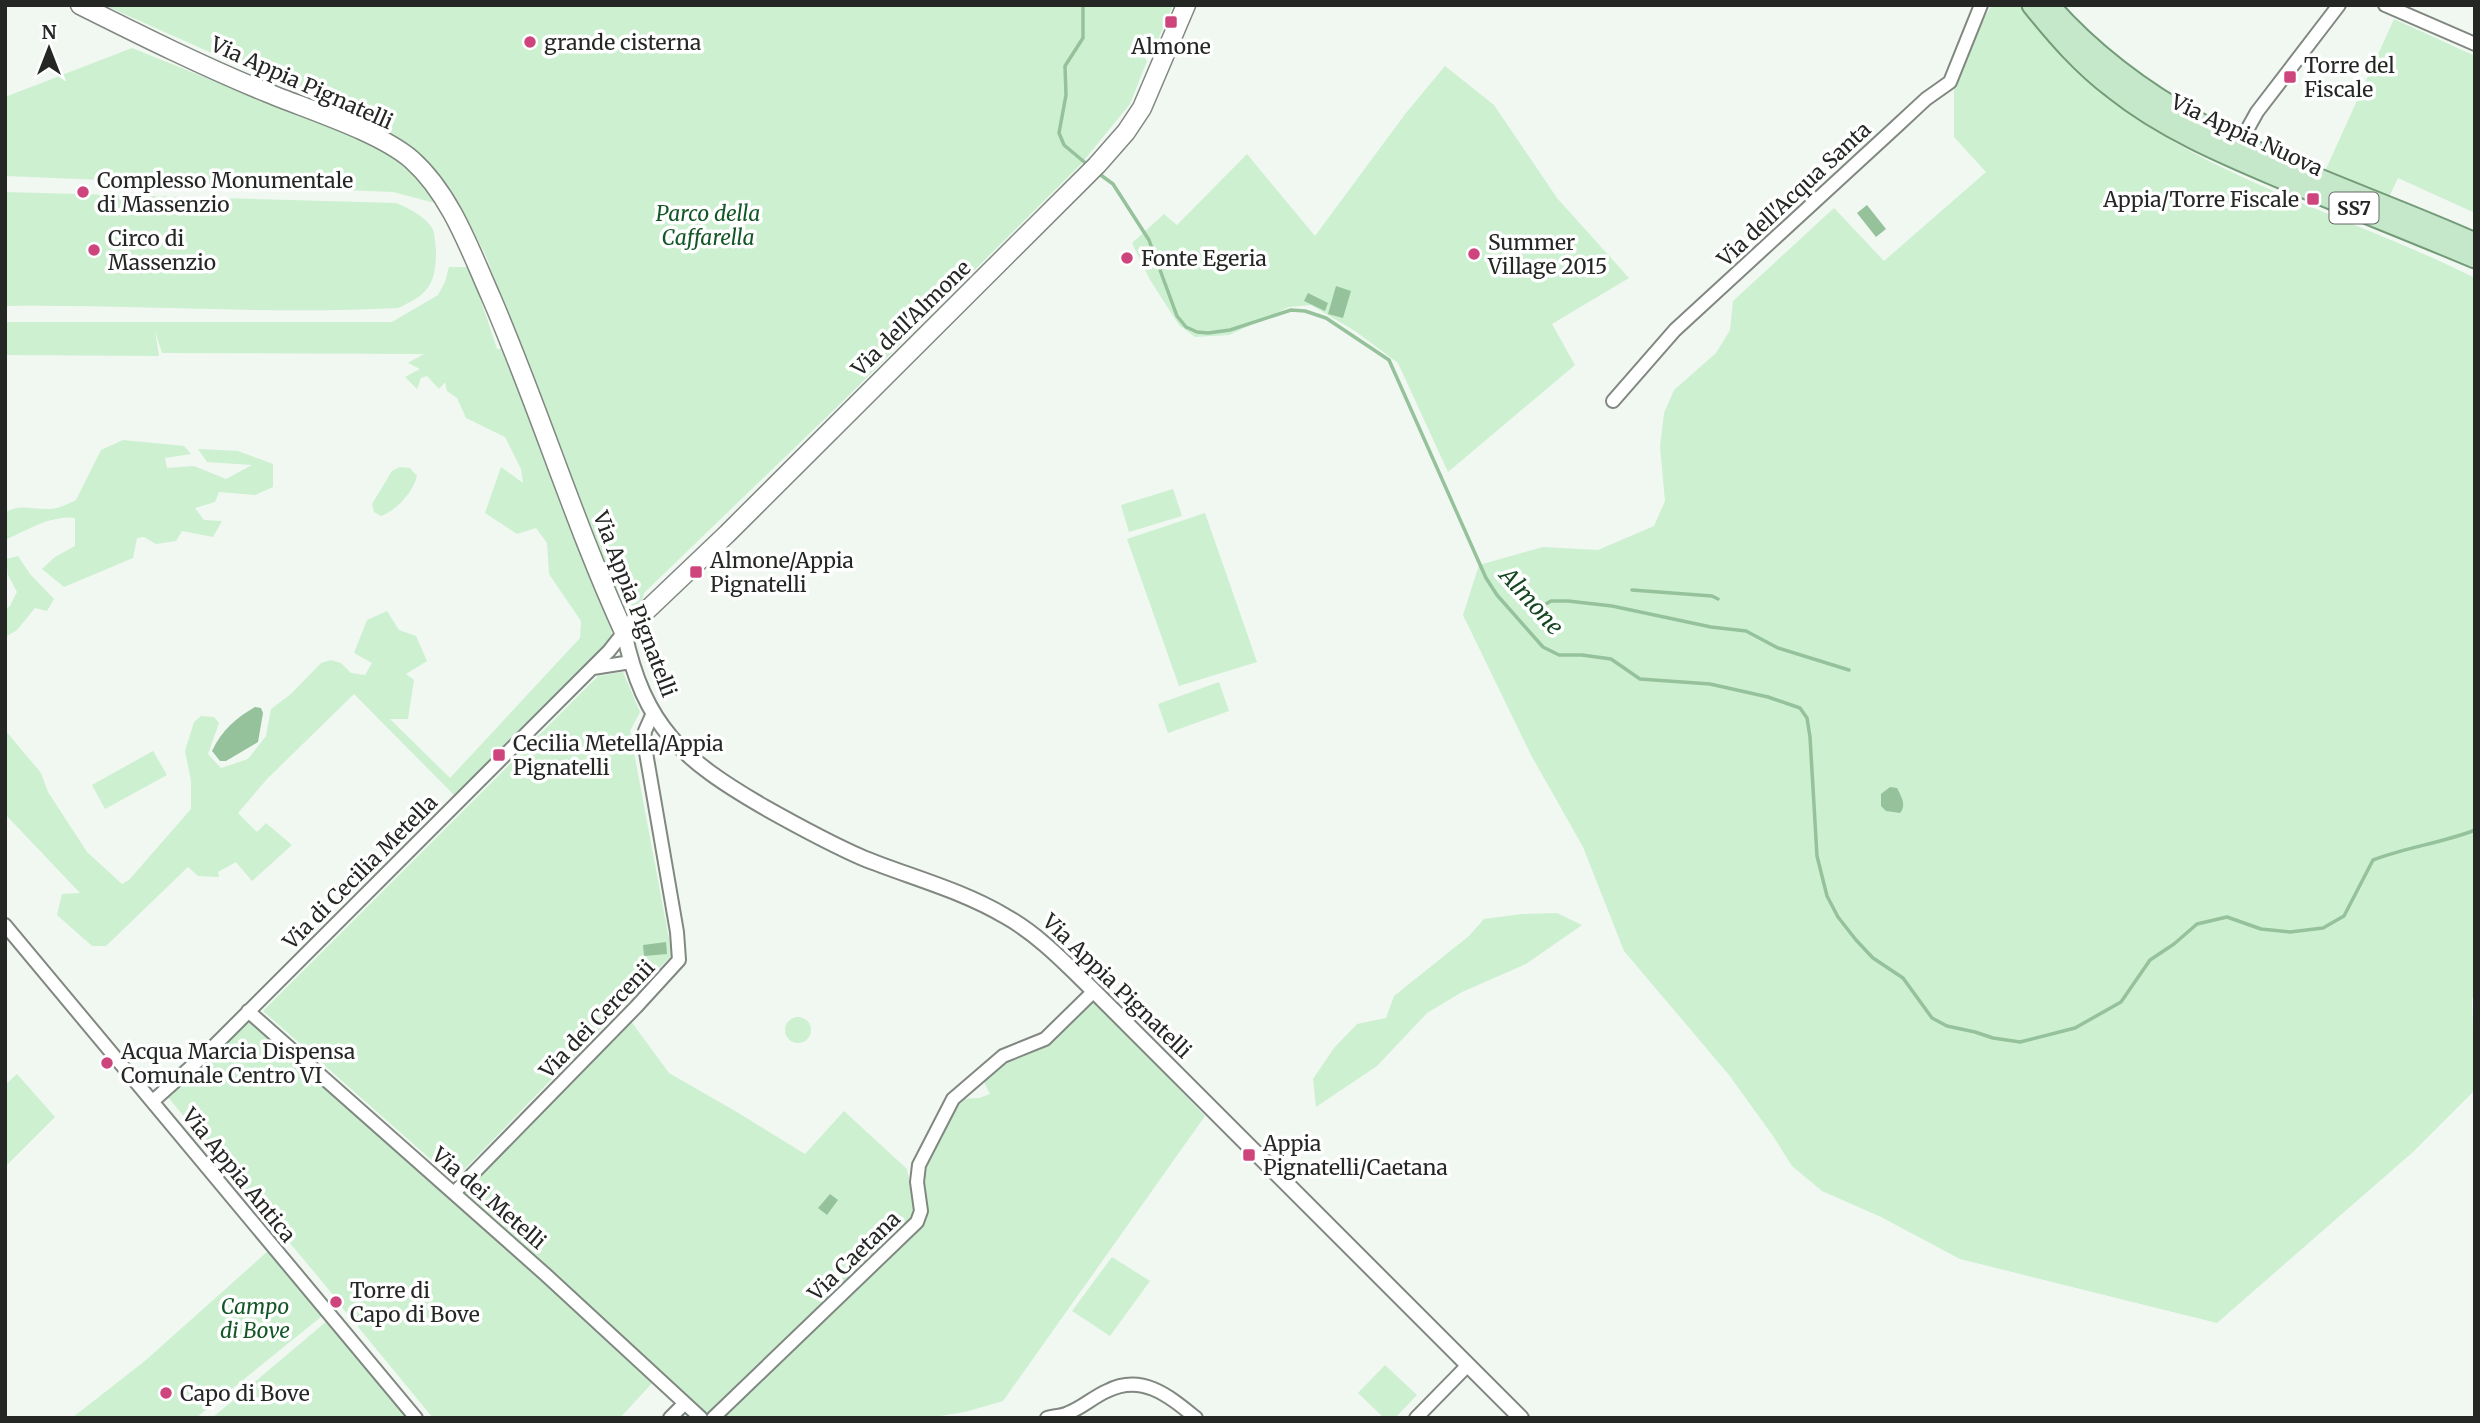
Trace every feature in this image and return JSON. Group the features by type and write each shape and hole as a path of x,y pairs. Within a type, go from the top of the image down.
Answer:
{"main road":[{"name":"Via Appia Pignatelli","path":"80,5 204,65 359,130 410,159 421,170 459,224 523,372 584,538 624,632"},
{"name":"Via dell'Almone","path":"624,632 727,534 1091,171 1126,132 1142,108 1186,5"},
{"name":"Via Appia Nuova","path":"2032,5 2079,60 2113,89 2182,133 2236,151 2475,243"},
{"name":"Via Appia Nuova","path":"2049,5 2076,34 2119,72 2236,151 2475,258"}],"street":[{"name":"Via dell'Acqua Santa","path":"1613,401 1675,330 1907,116 1950,82 1981,5"},
{"path":"2236,151 2256,112 2339,5"},
{"path":"2385,5 2475,44"},
{"name":"Via Appia Pignatelli","path":"624,632 631,662 653,713 685,754 715,778 780,816 862,857 966,896 1006,916 1044,943 1521,1418"},
{"name":"Via di Cecilia Metella","path":"153,1101 184,1075 592,668 624,632"},
{"path":"592,668 631,662"},
{"name":"Via dei Cercenii","path":"454,1193 679,960 677,932 644,741 645,731 653,713"},
{"name":"Via Appia Antica","path":"5,925 416,1418"},
{"name":"Via Caetana","path":"713,1418 917,1222 921,1210 917,1182 919,1165 946,1110 957,1094 1006,1054 1045,1039 1094,991"},
{"name":"Via dei Metelli","path":"248,1011 546,1275 701,1418"},
{"path":"1416,1418 1468,1365"},
{"path":"1046,1418 1066,1415 1122,1384 1144,1384 1170,1397 1196,1418"},
{"path":"670,1418 684,1404"}],"green space":[{"name":"Parco della Caffarella","path":"104,5 1173,5 1154,49 1149,47 1144,53 1147,61 1130,104 1081,164 840,404 644,593 641,604 630,610 618,605 486,256 448,188 424,159 393,134"},
{"path":"1992,5 2021,5 2065,56 2098,88 2152,129 2271,190 2475,278 2475,990 2472,1000 2475,1090 2413,1152 2217,1323 1960,1259 1881,1217 1822,1191 1792,1166 1729,1075 1624,951 1583,847 1531,755 1463,615 1479,565 1543,547 1598,550 1654,526 1665,501 1660,447 1664,413 1674,390 1716,353 1730,330 1733,301 1834,208 1884,261 1986,172 1954,137 1954,88 1966,48"},
{"path":"2394,19 2475,56 2475,213 2398,178 2389,197 2326,169"},
{"path":"132,48 385,150 419,180 439,204 393,192 5,176 5,97"},
{"name":"Summer Village 2015","path":"1445,66 1494,105 1557,198 1629,278 1552,324 1575,365 1448,472 1398,363 1355,331 1311,305 1289,307 1229,335 1195,337 1179,325 1150,280 1132,243 1164,214 1177,225 1247,154 1315,236 1406,113"},
{"path":"5,192 396,203 421,216 432,228 436,249 435,271 424,292 398,308 251,310 5,306"},
{"path":"449,267 470,267 497,349 502,349 509,360 552,469 548,472 556,484 613,616 611,642 457,798 354,694 267,779 238,813 257,832 266,823 292,845 252,881 236,862 218,872 219,877 198,876 188,867 106,946 92,946 57,915 62,894 80,893 5,814 5,730 41,773 48,792 87,852 122,884 129,880 191,809 191,781 185,751 194,722 201,716 214,717 219,723 208,754 221,768 248,759 266,736 271,709 291,694 321,663 331,660 341,663 351,673 365,675 372,663 354,653 367,620 387,611 399,630 416,636 427,661 406,674 414,680 408,719 390,719 450,778 580,638 581,621 549,574 547,543 536,528 517,534 485,513 501,467 523,483 521,469 505,437 466,418 457,398 447,391 445,382 439,389 427,376 421,378 417,389 405,377 420,369 408,363 424,354 162,353 155,331 159,356 5,355 5,322 392,322 438,295"},
{"path":"123,440 184,446 191,454 165,458 167,468 194,466 226,479 252,465 207,462 198,449 238,451 273,464 273,487 255,495 219,492 215,502 195,508 204,520 222,521 213,537 182,531 176,541 156,544 144,537 137,538 133,558 64,587 42,569 55,557 75,546 75,518 48,521 5,540 5,513 21,508 56,508 76,500 101,450"},
{"path":"400,467 410,468 417,476 415,482 398,505 381,516 374,512 372,504 392,471"},
{"path":"1173,489 1182,516 1129,532 1121,505"},
{"path":"1205,513 1257,662 1179,686 1127,539"},
{"path":"18,556 30,574 54,599 47,611 35,608 17,630 5,637 5,609 10,606 17,592 8,575 6,559"},
{"path":"623,672 640,712 630,731 672,955 454,1180 263,1011 598,676"},
{"path":"1219,682 1229,711 1168,733 1158,704"},
{"path":"153,751 167,775 105,809 92,785"},
{"path":"1557,913 1582,925 1526,964 1462,992 1427,1013 1377,1066 1316,1107 1313,1079 1334,1048 1357,1024 1386,1018 1394,996 1469,936 1484,919"},
{"path":"1091,997 1205,1116 1003,1401 965,1412 927,1418 702,1418 463,1191 630,1020 669,1073 805,1154 844,1111 907,1169 917,1218 924,1153 953,1099 979,1098 990,1094 982,1078 1012,1053 1039,1046"},
{"path":"248,1016 653,1382 620,1418 433,1418 340,1305 342,1302 167,1096"},
{"path":"798,1017 807,1021 811,1030 807,1039 798,1043 789,1039 785,1030 789,1021"},
{"path":"17,1074 55,1117 5,1167 5,1085"},
{"name":"Campo di Bove","path":"268,1251 322,1316 196,1418 72,1418 146,1360"},
{"path":"1112,1257 1150,1281 1110,1336 1072,1311"},
{"path":"327,1321 407,1418 212,1418"},
{"path":"1385,1365 1417,1395 1395,1418 1384,1418 1358,1393"}],"shaded area":[{"path":"1867,205 1886,229 1876,237 1857,213"},
{"path":"1336,286 1351,291 1343,318 1328,314"},
{"path":"1308,293 1328,303 1325,311 1304,301"},
{"path":"255,707 261,708 263,713 258,742 226,761 220,761 212,751 220,737 236,720"},
{"path":"1890,787 1897,788 1902,797 1903,807 1900,813 1886,811 1881,806 1881,794"},
{"path":"666,942 667,954 644,956 643,945"},
{"path":"830,1194 838,1200 827,1215 818,1208"}],"waterway":[{"name":"Almone","path":"1083,5 1083,38 1065,66 1066,95 1059,133 1064,145 1089,166"},
{"name":"Almone","path":"1098,173 1113,184 1149,240 1177,316 1186,327 1208,333 1230,330 1291,310 1305,311 1326,318 1389,360 1486,578 1497,595 1543,647 1559,655 1611,659 1640,679 1710,684 1768,697 1800,708 1807,718 1810,737 1817,856 1827,896 1838,917 1856,940 1873,958 1903,978 1932,1018 1947,1026 2020,1042 2075,1028 2121,1002 2150,960 2197,924 2227,917 2261,929 2290,932 2323,928 2344,916 2373,860 2475,830"},
{"path":"1632,590 1712,596 1718,599"},
{"path":"1544,605 1551,601 1568,601 1612,606 1711,627 1746,631 1778,648 1849,670"}],"place":[{"name":"Almone","path":"1171,22"},
{"name":"grande cisterna","path":"530,42"},
{"name":"Torre del Fiscale","path":"2290,77"},
{"name":"Complesso Monumentale di Massenzio","path":"83,192"},
{"name":"Appia/Torre Fiscale","path":"2313,199"},
{"name":"Circo di Massenzio","path":"94,250"},
{"name":"Summer Village 2015","path":"1474,254"},
{"name":"Fonte Egeria","path":"1127,258"},
{"name":"Almone/Appia Pignatelli","path":"696,572"},
{"name":"Cecilia Metella/Appia Pignatelli","path":"499,755"},
{"name":"Acqua Marcia Dispensa Comunale Centro VI","path":"107,1063"},
{"name":"Appia Pignatelli/Caetana","path":"1249,1155"},
{"name":"Torre di Capo di Bove","path":"336,1302"},
{"name":"Capo di Bove","path":"166,1393"}]}
